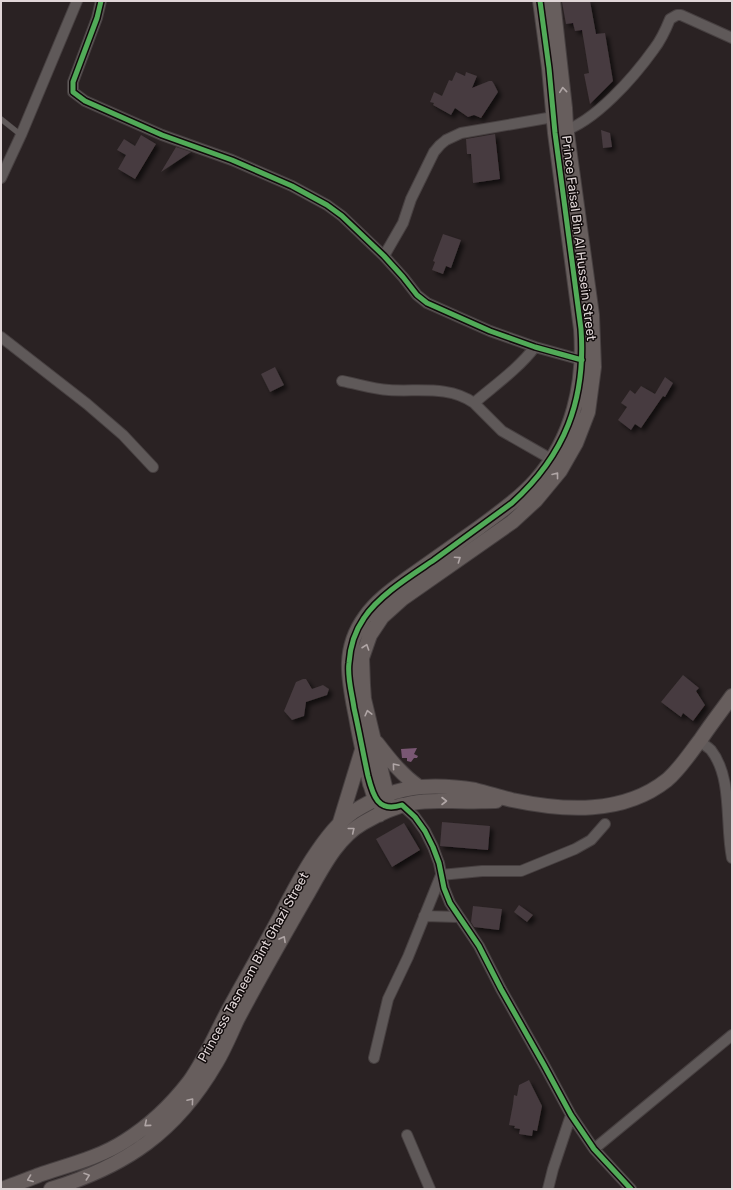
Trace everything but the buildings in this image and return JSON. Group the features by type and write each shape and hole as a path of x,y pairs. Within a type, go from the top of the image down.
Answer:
{"street":[{"path":"1,178 21,135 77,1"},
{"path":"101,1 97,18 74,82 74,94 105,111 162,135 232,160 312,196 342,216 384,256 417,295 427,302 490,331 535,347 582,360"},
{"name":"Prince Faisal Bin Al Hussein Street","path":"382,804 370,784 349,680 348,665 350,652 364,617 374,606 408,578 512,503 537,479 551,459 569,425 580,386 582,360 581,329 561,132 540,1"},
{"name":"Prince Faisal Bin Al Hussein Street","path":"553,1 559,116"},
{"path":"561,132 589,116 609,100 629,80 655,48 670,19 674,16 681,15 732,38"},
{"path":"384,256 403,223 411,199 434,152 440,145 461,133 559,116"},
{"name":"Prince Faisal Bin Al Hussein Street","path":"382,804 374,740 364,699 362,668 362,658 366,645 375,627 390,609 402,598 524,512 541,495 560,471 576,443 584,423 592,389 594,367 592,315 561,132"},
{"path":"1,337 93,409 123,435 153,467"},
{"path":"474,403 513,371 535,347"},
{"path":"342,381 386,390 438,390 466,397 502,431 551,459"},
{"name":"Princess Tasneem Bint Ghazi Street","path":"2,1189 85,1159 124,1142 158,1115 178,1095 189,1082 201,1063 302,877 324,842 340,822 353,812 382,804 419,787 450,787 474,790 512,800 569,808 622,804 646,794 665,782 690,755 732,696"},
{"path":"374,740 397,769 419,787"},
{"path":"699,741 710,749 717,758 724,774 732,858"},
{"path":"340,822 362,750"},
{"name":"Princess Tasneem Bint Ghazi Street","path":"51,1189 115,1165 146,1144 178,1116 197,1094 217,1062 237,1021 300,906 336,848 342,839 382,804 402,805 427,801 512,800"},
{"path":"402,805 415,817 425,831 433,846 450,903 479,946 501,989 571,1115 594,1149 631,1189"},
{"path":"441,875 482,871 521,871 575,849 590,840 605,824"},
{"path":"374,1058 388,999 408,957 441,875"},
{"path":"424,916 458,917"},
{"path":"594,1149 732,1035"},
{"path":"548,1189 571,1115"},
{"path":"407,1135 430,1189"}],"lane":[{"path":"1,119 21,135"}],"shaded area":[{"path":"417,748 414,754 418,756 411,762 407,761 407,758 402,758 401,749"}],"cycle path":[{"path":"101,1 97,18 73,82 73,92 85,101 162,135 232,160 292,186 327,205 342,216 384,256 417,295 427,303 490,331 535,347 582,360"},
{"path":"540,1 549,68 555,133 581,329 582,355 580,379 575,403 568,425 558,446 546,466 530,485 512,503 396,586 370,610 358,628 352,645 349,674 354,708 368,776 375,796 382,805 387,807 402,805 415,817 425,831 439,863 444,888 450,903 479,946 501,989 571,1115 594,1149 631,1189"}]}
